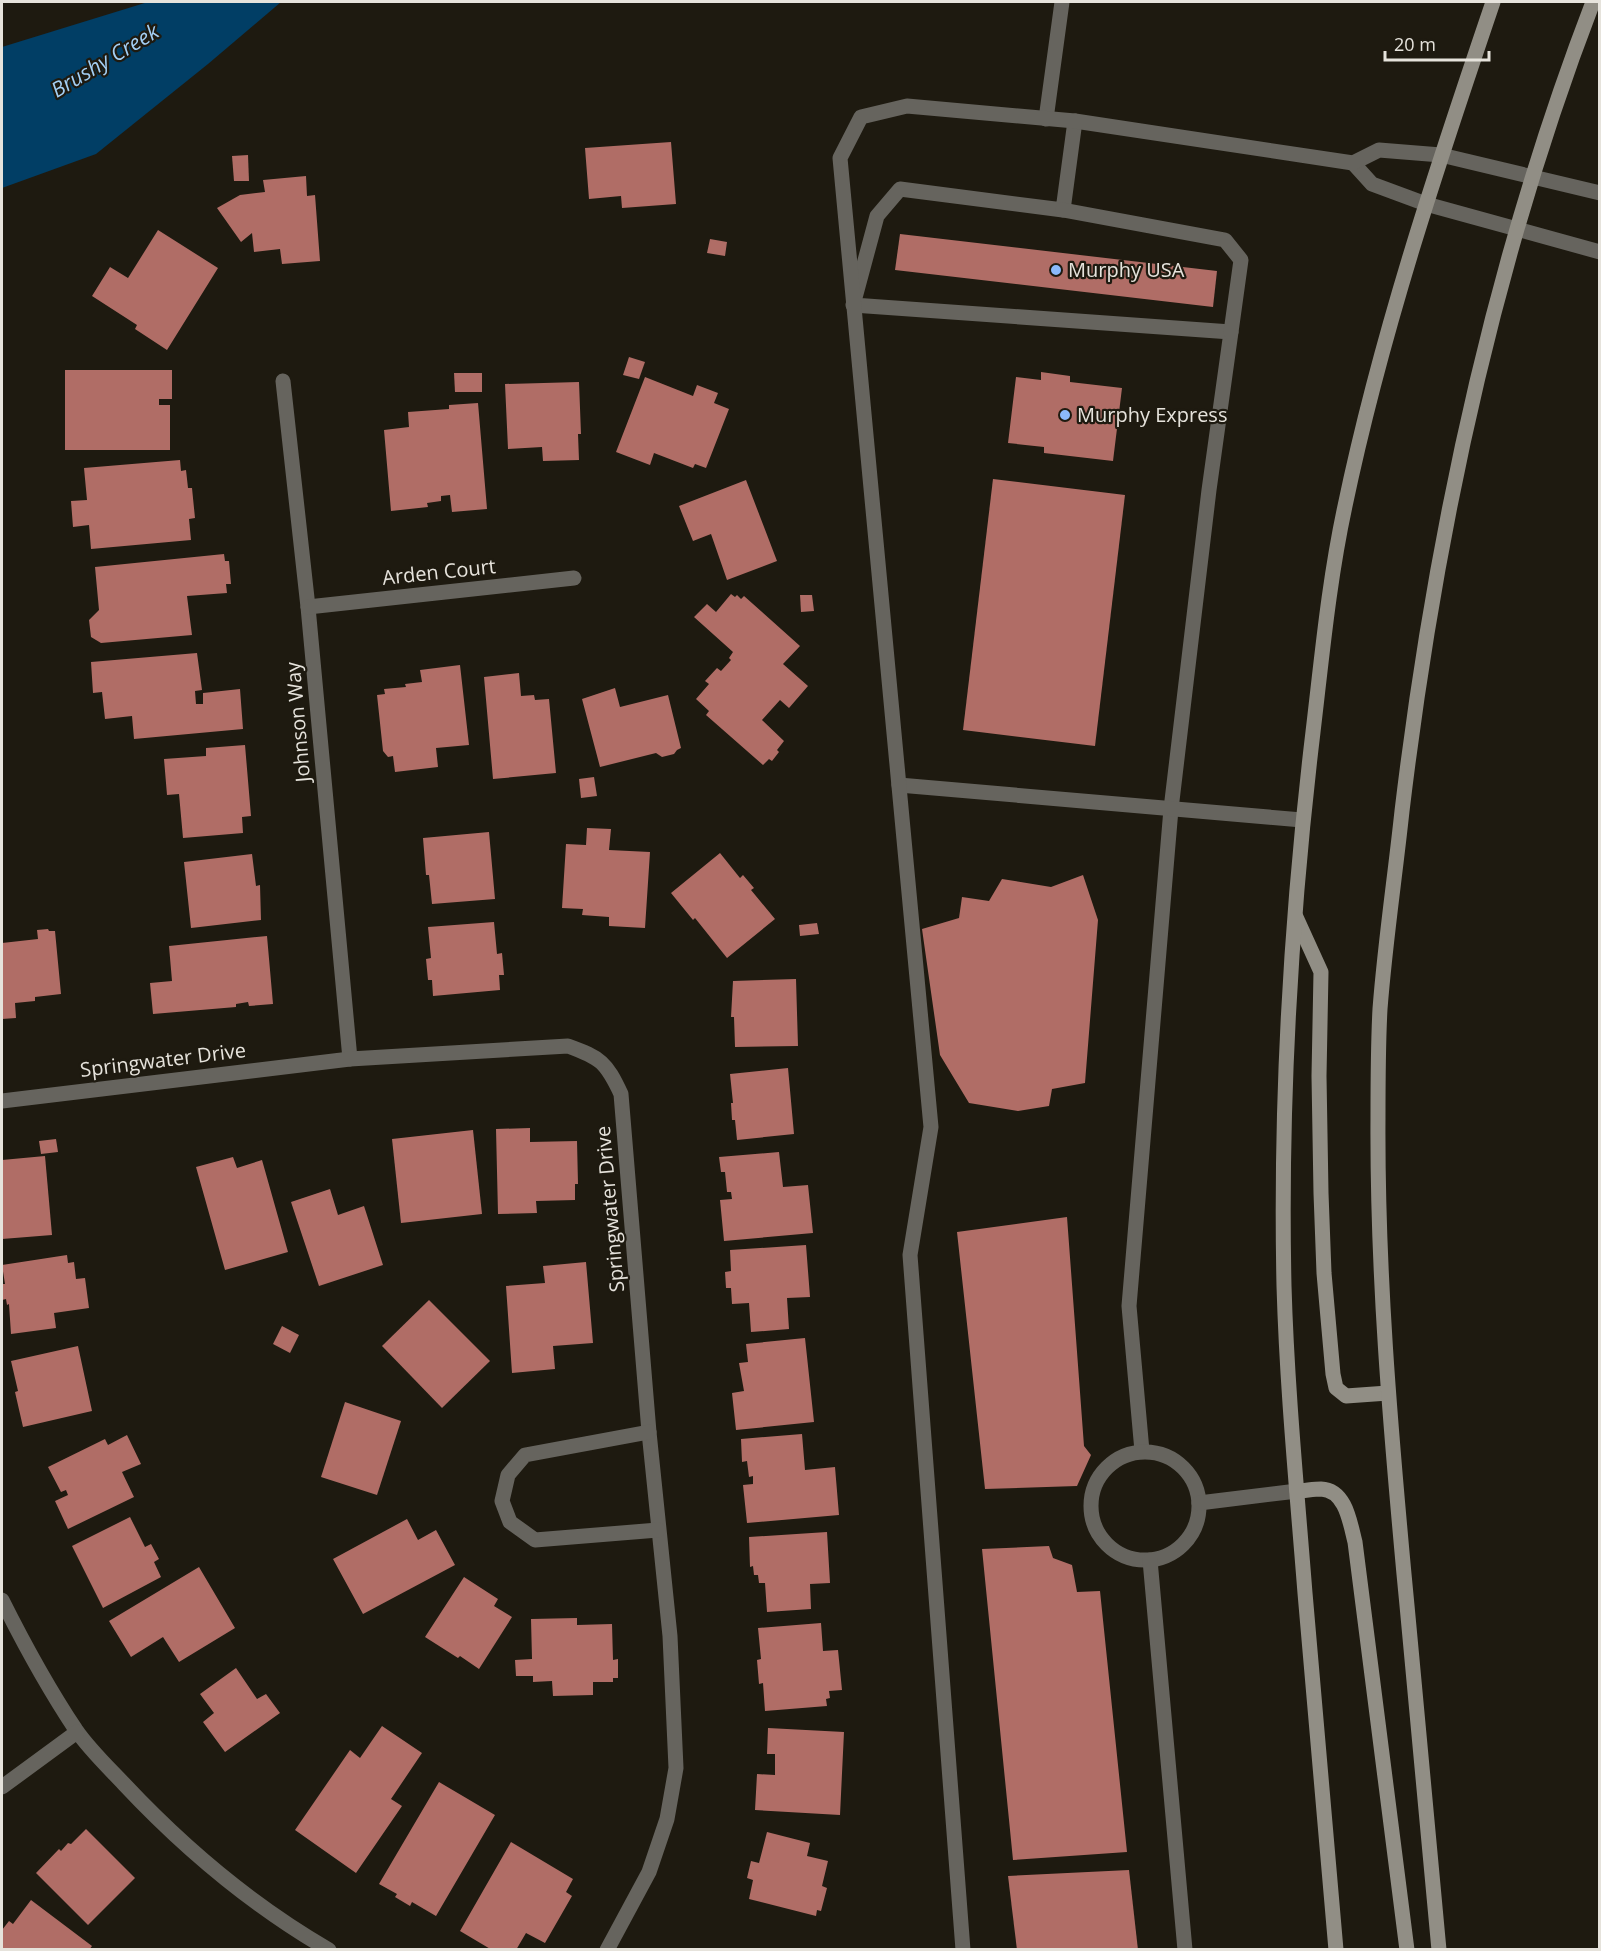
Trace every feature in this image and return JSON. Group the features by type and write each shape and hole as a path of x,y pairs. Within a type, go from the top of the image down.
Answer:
{"main road":[{"path":"1336,1950 1297,1491 1285,1292 1283,1214 1285,1073 1294,914 1302,820 1325,628 1344,510 1374,378 1441,155 1493,2"},
{"path":"1439,1950 1388,1393 1379,1247 1380,1012 1388,928 1414,721 1432,602 1452,494 1487,334 1532,177 1572,55 1593,2"},
{"path":"1294,914 1321,972 1318,1076 1321,1193 1324,1273 1333,1374 1336,1388 1346,1396 1388,1393"},
{"path":"1297,1491 1323,1489 1335,1494 1345,1507 1355,1542 1407,1950"}],"street":[{"path":"1046,119 1062,2"},
{"path":"963,1950 910,1255 931,1127 840,158 861,117 907,106 1075,121 1353,163 1379,150 1441,155 1599,193"},
{"path":"1063,210 1075,121"},
{"path":"1353,163 1372,184 1426,204 1599,252"},
{"path":"853,305 877,216 900,189 1063,210 1225,240 1241,260 1209,490 1171,809 1129,1305 1142,1451"},
{"path":"853,305 1231,332"},
{"name":"Johnson Way","path":"284,381 308,607 350,1059"},
{"name":"Arden Court","path":"308,607 574,578"},
{"path":"899,785 1302,820"},
{"name":"Springwater Drive","path":"2,1101 350,1059 568,1046 593,1055 610,1071 621,1094 649,1432 669,1636 676,1768 667,1819 649,1872 607,1950"},
{"path":"649,1432 525,1455 508,1475 502,1501 510,1522 535,1540 658,1530"},
{"path":"1142,1451 1161,1453 1178,1462 1191,1475 1199,1503 1195,1529 1184,1545 1168,1555 1150,1560 1133,1559 1111,1547 1096,1527 1092,1510 1093,1493 1100,1477 1111,1464 1125,1455 1142,1451"},
{"path":"1199,1503 1297,1491"},
{"path":"1150,1560 1185,1950"},
{"path":"2,1600 32,1658 77,1732 97,1755 159,1821 211,1867 305,1936 329,1950"},
{"path":"2,1786 77,1732"}],"water":[{"name":"Brushy Creek","path":"148,2 281,2 96,154 2,188 2,47"}],"building":[{"path":"671,142 676,204 622,208 621,196 589,199 585,148"},
{"path":"248,155 249,181 234,181 232,156"},
{"path":"306,176 307,196 315,195 320,261 282,264 280,249 254,252 252,233 241,242 217,208 240,195 265,192 263,180"},
{"path":"158,230 218,268 167,350 135,329 137,325 92,296 110,267 128,278"},
{"name":"Murphy USA","path":"900,234 1217,271 1213,307 895,270"},
{"path":"710,239 727,242 725,256 707,253"},
{"path":"629,357 645,362 639,379 623,375"},
{"path":"65,370 172,370 172,399 159,399 159,405 170,405 170,450 65,450"},
{"name":"Murphy Express","path":"1041,372 1070,376 1070,382 1122,388 1113,461 1044,453 1044,447 1008,443 1016,377 1041,380"},
{"path":"454,373 482,373 482,392 455,392"},
{"path":"645,377 693,396 697,385 718,393 714,403 729,409 706,468 695,464 693,468 654,453 650,465 616,452"},
{"path":"579,382 581,434 578,434 579,460 543,461 542,447 508,449 505,384"},
{"path":"478,403 487,509 452,512 450,495 441,496 441,501 427,503 428,507 391,511 384,430 409,427 408,412 449,409 449,405"},
{"path":"180,460 181,471 186,470 188,488 192,488 195,518 189,519 191,540 91,549 89,525 73,527 71,501 87,500 84,468"},
{"path":"993,479 1125,495 1095,746 963,730"},
{"path":"746,480 777,561 727,580 711,534 693,541 679,506"},
{"path":"224,554 225,561 229,561 231,584 226,584 227,593 187,596 192,635 101,643 91,637 89,620 99,610 95,567"},
{"path":"731,594 741,599 744,596 800,646 783,664 808,686 789,708 780,700 762,720 784,741 772,761 769,759 763,765 706,715 709,711 696,699 709,684 705,681 717,668 721,671 731,660 729,658 733,652 694,617 707,604 716,612"},
{"path":"800,595 812,595 814,611 801,612"},
{"path":"197,653 202,690 195,691 196,704 203,704 203,693 240,689 243,729 134,739 132,716 105,719 102,692 93,693 91,662"},
{"path":"460,665 469,745 436,748 438,767 395,772 393,756 388,757 383,751 377,695 385,694 384,689 406,687 405,684 422,682 420,670"},
{"path":"519,673 521,696 534,695 535,700 549,699 556,773 493,779 484,677"},
{"path":"615,688 620,707 668,695 681,748 674,754 662,757 656,753 600,767 582,699"},
{"path":"245,745 251,816 242,817 243,833 183,838 179,794 167,795 164,759 206,756 206,748"},
{"path":"594,777 597,796 581,798 579,779"},
{"path":"587,828 611,829 609,850 650,852 645,928 609,926 609,917 582,915 583,909 562,908 566,844 586,845"},
{"path":"489,832 495,899 432,904 429,875 426,875 423,838"},
{"path":"720,853 740,878 743,875 754,888 751,890 775,919 727,958 695,918 693,920 671,893"},
{"path":"252,854 256,886 260,885 261,920 191,928 184,862"},
{"path":"1083,875 1098,920 1085,1083 1052,1089 1049,1106 1018,1111 969,1103 940,1055 922,929 959,918 962,897 989,901 1002,879 1051,887"},
{"path":"494,922 497,954 502,953 504,975 499,975 500,990 433,996 432,980 428,980 426,959 431,958 428,927"},
{"path":"817,923 819,934 800,936 799,925"},
{"path":"37,930 55,931 61,994 35,997 35,1001 15,1003 16,1018 2,1019 2,943 38,939"},
{"path":"267,936 273,1004 249,1006 248,1002 236,1004 236,1007 153,1014 150,983 172,981 169,946"},
{"path":"796,979 798,1046 735,1047 734,1017 731,1017 733,981"},
{"path":"788,1068 794,1134 737,1140 735,1120 732,1120 730,1074"},
{"path":"530,1128 530,1142 577,1141 578,1184 575,1184 575,1200 536,1201 537,1213 498,1214 496,1129"},
{"path":"473,1130 482,1214 401,1223 392,1139"},
{"path":"56,1139 58,1152 41,1154 39,1141"},
{"path":"779,1152 783,1187 808,1185 813,1233 724,1241 720,1200 732,1199 731,1192 727,1192 725,1172 721,1172 719,1157"},
{"path":"45,1156 52,1235 2,1239 2,1160"},
{"path":"233,1157 237,1168 262,1160 288,1252 225,1270 196,1167"},
{"path":"330,1189 338,1215 364,1206 383,1265 319,1286 291,1202"},
{"path":"1067,1217 1084,1446 1091,1455 1077,1486 985,1489 957,1232"},
{"path":"806,1245 810,1297 787,1298 789,1329 751,1332 749,1303 732,1304 731,1288 726,1288 725,1272 731,1271 730,1250"},
{"path":"67,1255 68,1263 74,1262 76,1279 85,1278 89,1308 54,1313 56,1328 11,1334 9,1304 7,1305 6,1299 2,1300 2,1284 5,1284 2,1265"},
{"path":"586,1262 593,1343 553,1346 555,1369 512,1373 506,1286 545,1283 543,1266"},
{"path":"429,1300 490,1361 442,1408 382,1346"},
{"path":"282,1326 299,1335 290,1353 273,1344"},
{"path":"805,1338 814,1422 736,1430 732,1393 744,1391 739,1363 748,1362 746,1344"},
{"path":"78,1346 92,1411 23,1427 11,1361"},
{"path":"345,1402 401,1421 377,1495 321,1477"},
{"path":"802,1434 805,1470 835,1467 839,1515 747,1523 743,1485 753,1484 753,1476 749,1477 747,1461 742,1462 741,1439"},
{"path":"127,1435 141,1464 122,1472 134,1497 68,1529 55,1501 68,1495 66,1490 61,1492 48,1467 105,1439 108,1445"},
{"path":"130,1517 145,1547 151,1544 159,1559 154,1562 161,1577 103,1608 72,1546"},
{"path":"407,1519 418,1540 436,1530 455,1565 363,1614 333,1559"},
{"path":"827,1532 830,1583 810,1584 811,1609 767,1612 765,1583 759,1583 758,1575 754,1575 753,1566 750,1567 749,1537"},
{"path":"1049,1546 1053,1558 1072,1565 1077,1592 1100,1591 1127,1852 1013,1860 982,1549"},
{"path":"199,1567 235,1628 179,1662 163,1637 131,1657 109,1621"},
{"path":"464,1577 498,1599 494,1606 512,1617 479,1669 425,1637"},
{"path":"577,1618 577,1625 612,1624 613,1660 618,1659 618,1678 613,1678 613,1682 593,1682 593,1695 553,1696 552,1681 533,1682 533,1676 516,1676 515,1660 532,1659 531,1619"},
{"path":"821,1623 823,1651 838,1650 842,1690 829,1691 830,1698 826,1699 827,1706 765,1711 763,1683 759,1684 757,1660 761,1659 758,1628"},
{"path":"236,1668 257,1699 266,1694 280,1713 225,1752 203,1722 214,1713 200,1694"},
{"path":"382,1726 422,1753 391,1799 402,1806 356,1873 295,1830 350,1750 360,1758"},
{"path":"768,1728 844,1732 840,1815 755,1810 757,1774 775,1775 775,1754 767,1754"},
{"path":"439,1782 495,1815 436,1916 412,1902 410,1906 395,1897 397,1894 379,1884"},
{"path":"86,1829 135,1878 88,1925 36,1873 59,1849 61,1851 68,1843 71,1844"},
{"path":"767,1832 810,1843 807,1856 828,1861 822,1886 827,1888 821,1911 817,1910 816,1916 749,1899 753,1880 747,1878 751,1861 759,1863"},
{"path":"511,1842 573,1879 566,1892 572,1896 545,1943 526,1933 516,1950 492,1950 460,1931"},
{"path":"1129,1870 1138,1950 1017,1950 1008,1876"},
{"path":"31,1900 92,1946 89,1950 2,1950 2,1930 9,1921 13,1924"}],"place":[{"name":"Murphy USA","path":"1056,270"},
{"name":"Murphy Express","path":"1065,415"}]}
